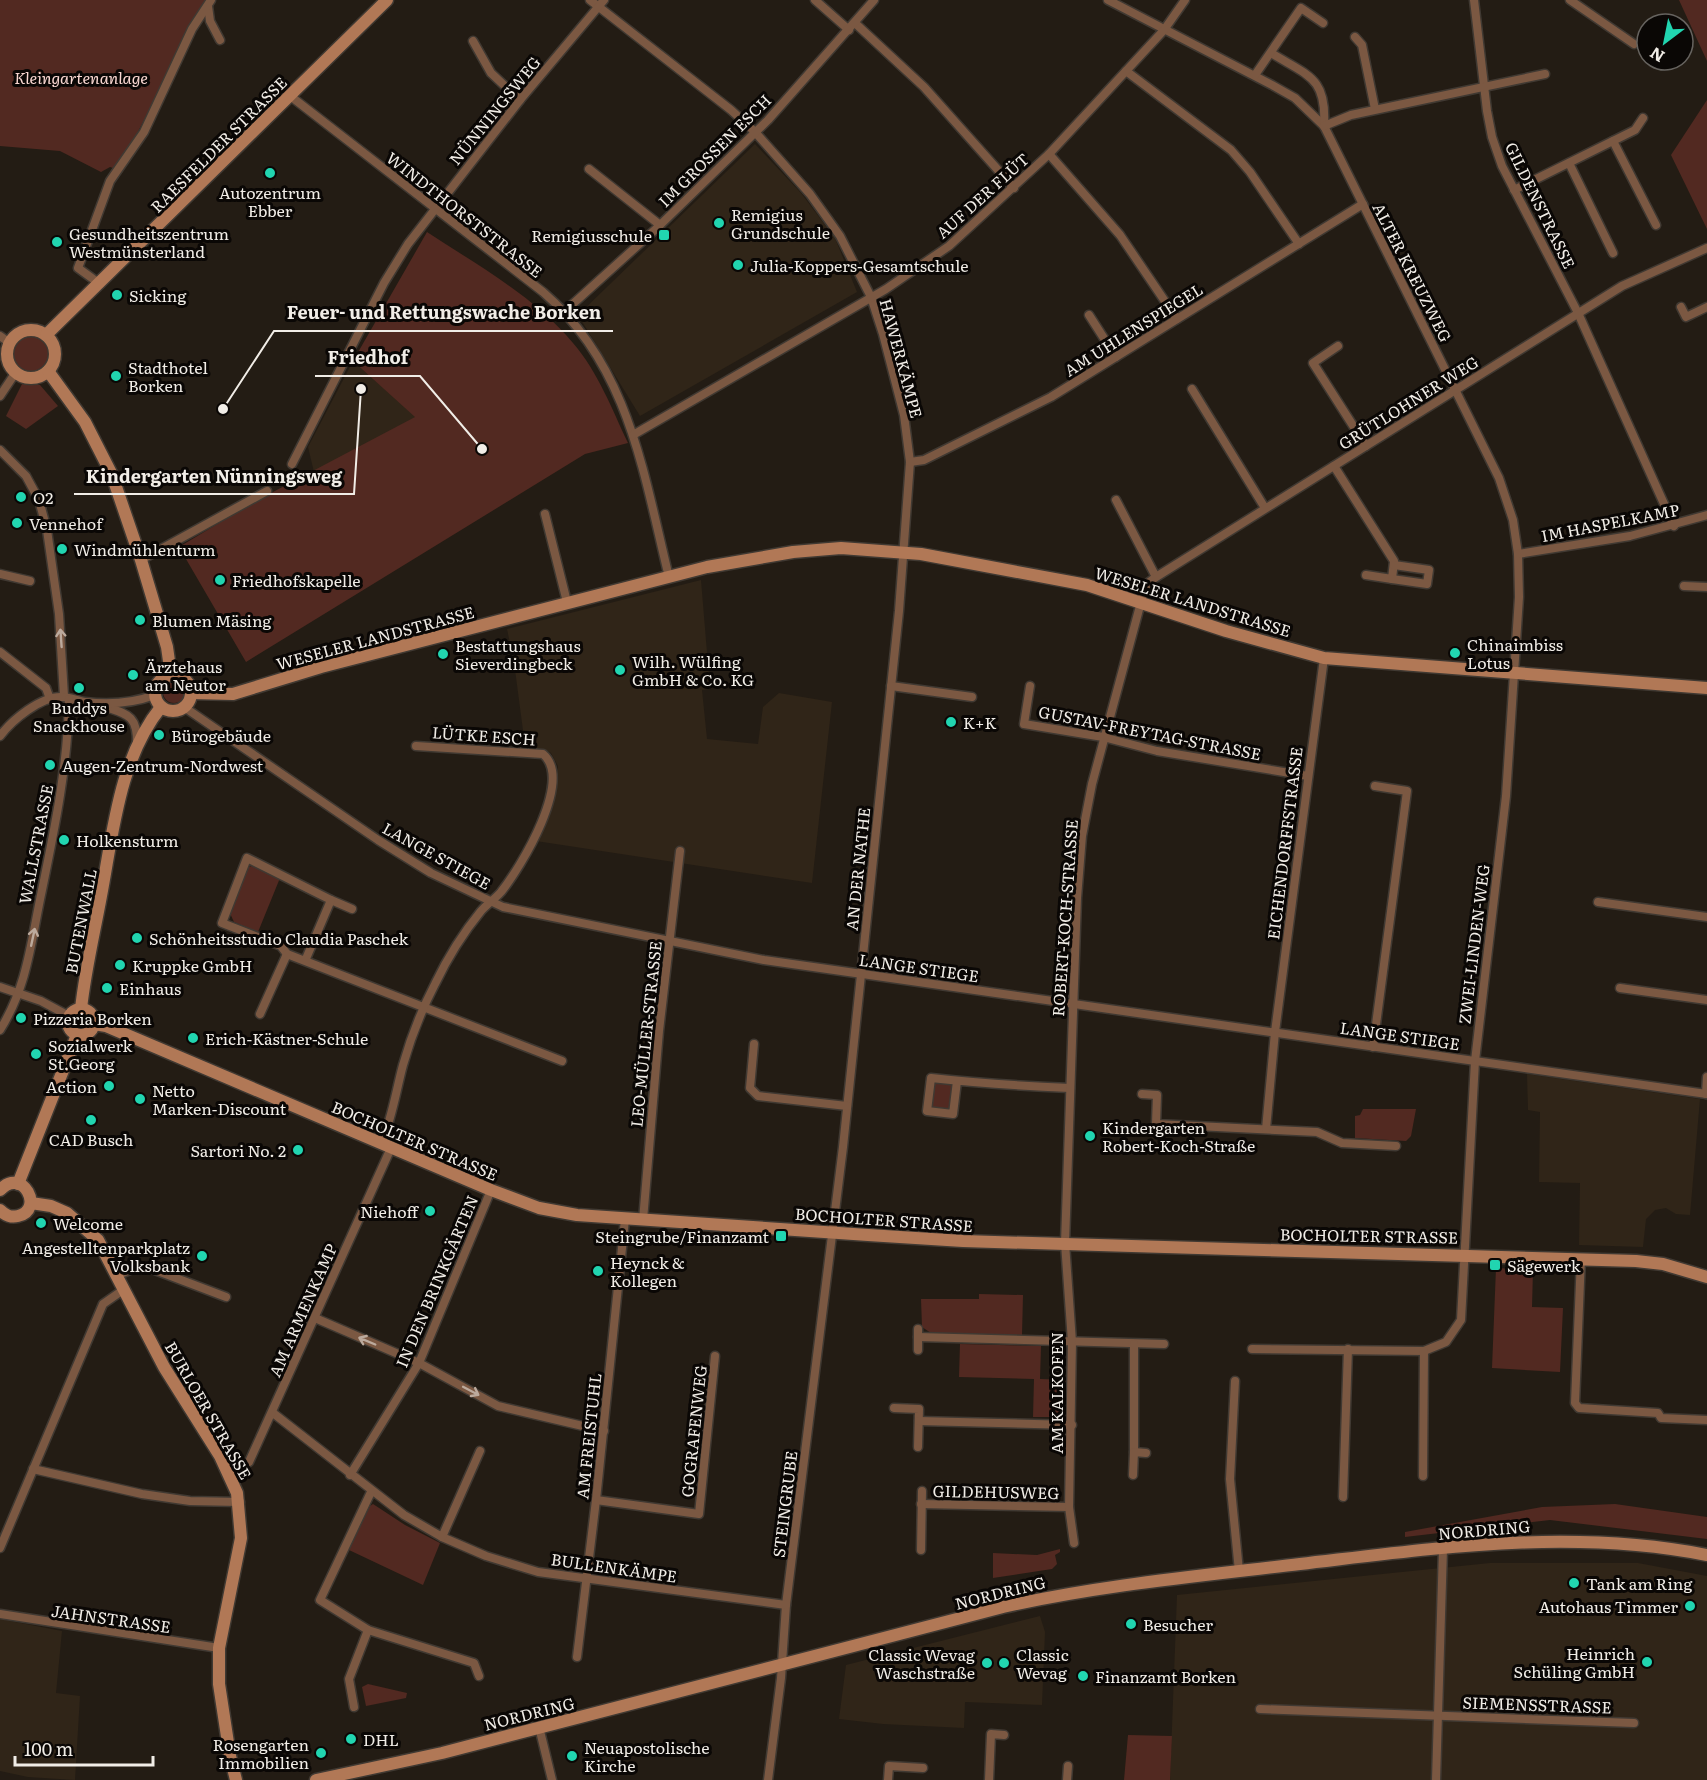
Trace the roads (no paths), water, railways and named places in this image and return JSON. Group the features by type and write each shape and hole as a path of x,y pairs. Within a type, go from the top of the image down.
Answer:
{"main road":[{"name":"RAESFELDER STRASSE","path":"46,335 387,0"},
{"path":"30,330 46,335 55,353 48,371 29,378 16,372 8,359 5,340 30,330"},
{"path":"48,371 95,439 122,500 167,647 171,675"},
{"name":"WESELER LANDSTRASSE","path":"191,693 233,694 321,666 669,577 793,552 841,548 904,552 1087,585 1226,631 1324,658 1707,688"},
{"path":"171,675 187,681 191,693 184,707 173,711 161,707 155,695 157,684 171,675"},
{"name":"BUTENWALL","path":"81,1009 110,848 132,757 137,744 161,707"},
{"path":"81,1009 91,1013 94,1024 86,1035 77,1035 69,1028 69,1016 81,1009"},
{"name":"BOCHOLTER STRASSE","path":"94,1024 106,1026 491,1190 526,1204 558,1212 625,1219 963,1241 1581,1258 1663,1264 1707,1277"},
{"path":"18,1184 77,1035"},
{"path":"0,1190 6,1185 18,1184 28,1191 30,1203 20,1216 1,1213"},
{"name":"BURLOER STRASSE","path":"30,1203 51,1206 83,1225 98,1240 164,1367 231,1475 240,1502 241,1538 219,1648 221,1695 237,1780"},
{"name":"NORDRING","path":"316,1780 394,1764 1063,1594 1126,1584 1443,1549 1582,1540 1638,1544 1707,1556"}],"street":[{"path":"815,0 852,26 924,87 1014,188"},
{"name":"IM GROSSEN ESCH","path":"565,311 660,225 755,132 874,0"},
{"name":"ALTER KREUZWEG","path":"1108,0 1255,75 1294,98 1324,126 1503,488 1513,520 1518,555 1515,674"},
{"name":"AUF DER FLÜT","path":"633,435 871,297 949,246 1049,154 1164,30 1185,0"},
{"name":"GILDENSTRASSE","path":"1474,0 1492,137 1514,190 1578,313 1674,526"},
{"path":"1570,0 1634,44"},
{"name":"NÜNNINGSWEG","path":"292,464 384,283 433,209 597,2"},
{"name":"HAWERKÄMPE","path":"597,2 755,132 810,194 828,219 871,297 904,415 910,462 904,552"},
{"path":"209,3 210,21 220,40"},
{"path":"100,284 78,268 103,197 144,132 197,20 209,3"},
{"path":"1255,75 1301,8 1323,23"},
{"path":"1355,37 1362,45 1375,109"},
{"path":"473,41 491,73 520,100"},
{"path":"1271,53 1314,80 1323,93 1324,126 1336,119 1375,109 1545,74"},
{"path":"1126,72 1231,150 1250,172 1299,244"},
{"name":"WINDTHORSTSTRASSE","path":"289,95 565,311 598,355 620,394 633,435 669,577"},
{"path":"1514,190 1635,130 1643,118"},
{"path":"1613,141 1656,225"},
{"path":"1049,154 1120,235 1177,319"},
{"path":"1569,163 1613,253"},
{"path":"589,169 660,225"},
{"name":"AM UHLENSPIEGEL","path":"910,462 924,460 1030,408 1363,204"},
{"name":"GRÜTLOHNER WEG","path":"1140,601 1148,583 1156,577 1455,389 1653,270 1707,248"},
{"path":"1681,307 1686,317 1707,307"},
{"path":"1089,315 1116,357"},
{"path":"1338,346 1313,363 1366,446"},
{"path":"0,396 16,372"},
{"path":"1192,389 1265,508"},
{"name":"WALLSTRASSE","path":"0,450 26,476 39,500 47,530 59,614 67,698 68,746 46,878 20,994 0,1030"},
{"path":"1334,466 1394,565 1392,579"},
{"path":"141,560 267,491"},
{"path":"1116,500 1156,577"},
{"path":"545,514 567,602"},
{"name":"IM HASPELKAMP","path":"1518,555 1674,526 1707,515"},
{"name":"AN DER NATHE","path":"833,1233 904,552"},
{"path":"1366,575 1427,584 1430,570 1394,565"},
{"path":"0,574 30,581"},
{"path":"1684,586 1707,587"},
{"name":"ROBERT-KOCH-STRASSE","path":"1065,1243 1071,1004 1082,836 1102,737 1140,601"},
{"path":"0,652 46,688 50,699"},
{"name":"EICHENDORFFSTRASSE","path":"1266,1129 1275,1032 1324,658"},
{"name":"ZWEI-LINDEN-WEG","path":"1424,1351 1446,1342 1461,1320 1467,1254 1475,1061 1506,796 1515,674"},
{"path":"891,686 972,697"},
{"name":"GUSTAV-FREYTAG-STRASSE","path":"1030,686 1024,724 1102,737 1157,752 1308,776"},
{"path":"93,703 135,702 155,695"},
{"path":"0,736 3,726 50,699 67,698 93,703 131,717 137,729 137,744"},
{"name":"LANGE STIEGE","path":"184,707 378,840 431,873 490,902 764,960 1706,1094"},
{"name":"LÜTKE ESCH","path":"386,1146 404,1063 423,1008 447,962 490,902 500,894 523,858 544,817 550,799 554,769 550,760 543,754 532,752 416,746"},
{"path":"1373,1047 1407,791 1375,786"},
{"name":"LEO-MÜLLER-STRASSE","path":"643,1220 658,1031 680,851"},
{"path":"352,909 247,858 222,923 281,946 287,954 562,1060"},
{"path":"305,961 331,900"},
{"path":"1598,902 1707,917"},
{"path":"260,1014 287,954"},
{"path":"0,987 69,1016"},
{"path":"1620,988 1707,1000"},
{"path":"754,1044 750,1088 758,1096 847,1106"},
{"path":"1706,1094 1707,1077"},
{"path":"957,1081 953,1114 927,1111 931,1078 1070,1088"},
{"path":"1142,1094 1157,1095 1156,1124 1317,1132 1342,1143 1396,1146"},
{"name":"AM ARMENKAMP","path":"231,1475 249,1462 273,1413 386,1146"},
{"name":"IN DEN BRINKGÄRTEN","path":"350,1475 419,1363 491,1190"},
{"name":"AM FREISTUHL","path":"577,1657 604,1431 625,1219"},
{"name":"STEINGRUBE","path":"768,1780 782,1665 786,1605 833,1233"},
{"name":"AM KALKOFEN","path":"1065,1243 1072,1342 1069,1507 1074,1544"},
{"path":"1581,1258 1575,1403 1579,1408 1707,1420"},
{"path":"117,1276 136,1267 147,1267 226,1297"},
{"path":"0,1548 103,1304 123,1290"},
{"path":"315,1318 419,1363 498,1406 604,1431"},
{"path":"918,1350 918,1333 1072,1342 1164,1344"},
{"path":"1133,1475 1134,1344"},
{"path":"1252,1349 1424,1351 1423,1476"},
{"path":"1343,1497 1348,1349"},
{"name":"GOGRAFENWEG","path":"596,1500 699,1514 715,1356"},
{"path":"1235,1381 1230,1479 1239,1571"},
{"path":"894,1408 919,1409 918,1447"},
{"name":"BULLENKÄMPE","path":"273,1413 371,1492 442,1537 509,1564 586,1580 786,1605"},
{"path":"919,1421 1072,1425"},
{"path":"442,1537 480,1451"},
{"path":"1134,1452 1146,1453"},
{"path":"33,1469 142,1494 190,1501 240,1502"},
{"name":"GILDEHUSWEG","path":"921,1550 922,1491"},
{"path":"371,1492 320,1600 368,1630 474,1663 479,1676"},
{"name":"GILDEHUSWEG","path":"921,1504 1069,1507"},
{"name":"SIEMENSSTRASSE","path":"1436,1780 1443,1549"},
{"name":"JAHNSTRASSE","path":"0,1614 219,1648"},
{"path":"354,1707 349,1679 368,1630"},
{"name":"SIEMENSSTRASSE","path":"1260,1709 1634,1723"},
{"path":"539,1727 552,1780"},
{"path":"989,1780 991,1734 1004,1735"},
{"path":"888,1780 889,1766 923,1768"},
{"path":"1067,1780 1068,1766"}],"place":[{"name":"Autozentrum Ebber","path":"270,173"},
{"name":"Remigius Grundschule","path":"719,223"},
{"name":"Remigiusschule","path":"664,235"},
{"name":"Gesundheitszentrum Westmünsterland","path":"57,242"},
{"name":"Julia-Koppers-Gesamtschule","path":"738,265"},
{"name":"Sicking","path":"117,295"},
{"name":"Stadthotel Borken","path":"116,376"},
{"name":"Kindergarten Nünningsweg","path":"361,389"},
{"name":"Feuer- und Rettungswache Borken","path":"223,409"},
{"name":"Friedhof","path":"482,449"},
{"name":"O2","path":"21,497"},
{"name":"Vennehof","path":"17,523"},
{"name":"Windmühlenturm","path":"62,549"},
{"name":"Friedhofskapelle","path":"220,580"},
{"name":"Blumen Mäsing","path":"140,620"},
{"name":"Chinaimbiss Lotus","path":"1455,653"},
{"name":"Bestattungshaus Sieverdingbeck","path":"443,654"},
{"name":"Wilh. Wülfing GmbH & Co. KG","path":"620,670"},
{"name":"Ärztehaus am Neutor","path":"133,675"},
{"name":"Buddys Snackhouse","path":"79,688"},
{"name":"K+K","path":"951,722"},
{"name":"Bürogebäude","path":"159,735"},
{"name":"Augen-Zentrum-Nordwest","path":"50,765"},
{"name":"Holkensturm","path":"64,840"},
{"name":"Schönheitsstudio Claudia Paschek","path":"137,938"},
{"name":"Kruppke GmbH","path":"120,965"},
{"name":"Einhaus","path":"107,988"},
{"name":"Pizzeria Borken","path":"21,1018"},
{"name":"Erich-Kästner-Schule","path":"193,1038"},
{"name":"Sozialwerk St.Georg","path":"36,1054"},
{"name":"Action","path":"109,1086"},
{"name":"Netto Marken-Discount","path":"140,1099"},
{"name":"CAD Busch","path":"91,1120"},
{"name":"Kindergarten Robert-Koch-Straße","path":"1090,1136"},
{"name":"Sartori No. 2","path":"298,1150"},
{"name":"Niehoff","path":"430,1211"},
{"name":"Welcome","path":"41,1223"},
{"name":"Steingrube/Finanzamt","path":"781,1236"},
{"name":"Angestelltenparkplatz Volksbank","path":"202,1256"},
{"name":"Sägewerk","path":"1495,1265"},
{"name":"Heynck & Kollegen","path":"598,1271"},
{"name":"Tank am Ring","path":"1574,1583"},
{"name":"Autohaus Timmer","path":"1690,1606"},
{"name":"Besucher","path":"1131,1624"},
{"name":"Heinrich Schüling GmbH","path":"1647,1662"},
{"name":"Classic Wevag Waschstraße","path":"987,1663"},
{"name":"Classic Wevag","path":"1004,1663"},
{"name":"Finanzamt Borken","path":"1083,1676"},
{"name":"DHL","path":"351,1739"},
{"name":"Rosengarten Immobilien","path":"321,1753"},
{"name":"Neuapostolische Kirche","path":"572,1756"}],"park label":[{"name":"Kleingartenanlage","path":"81,77"}]}
